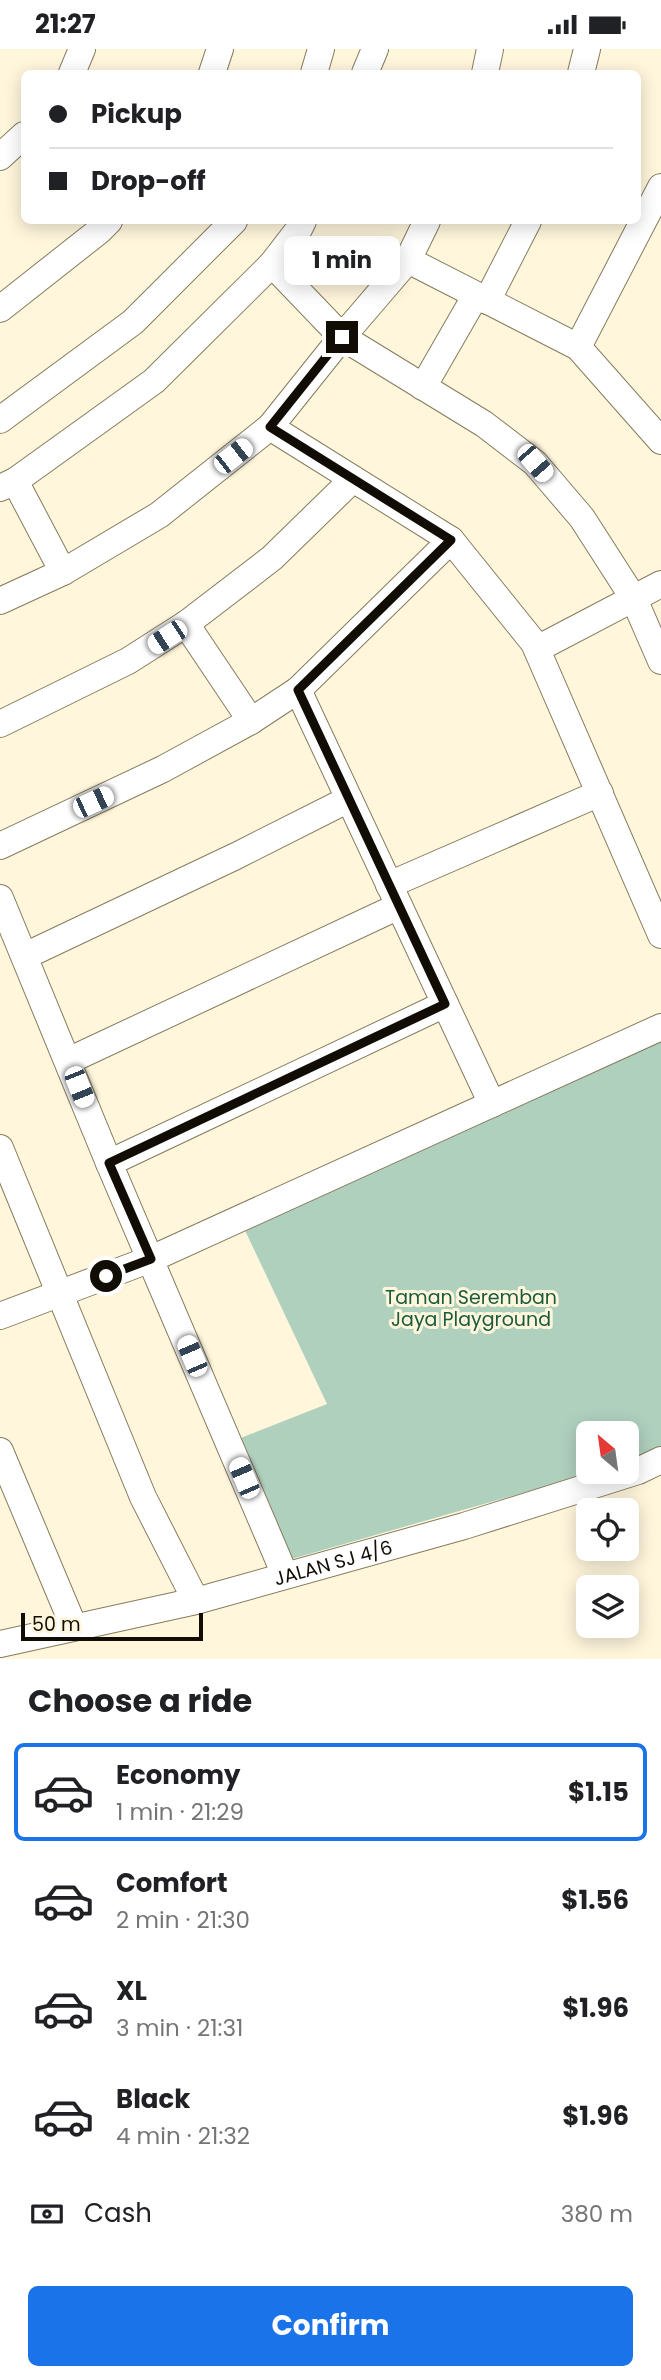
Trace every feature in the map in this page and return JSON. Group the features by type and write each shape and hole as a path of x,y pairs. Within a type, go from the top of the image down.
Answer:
{"street":[{"path":"73,70 82,49"},
{"path":"213,70 220,49"},
{"path":"315,70 321,49"},
{"path":"366,70 375,49"},
{"path":"486,70 490,49"},
{"path":"582,70 587,49"},
{"path":"0,157 21,138"},
{"path":"578,347 661,187"},
{"path":"0,309 106,224"},
{"path":"0,420 133,322 231,224"},
{"path":"63,572 7,485 154,381 272,264 302,224"},
{"path":"0,601 63,572 159,515 270,427 408,260 426,224"},
{"path":"422,387 482,298 526,224"},
{"path":"408,260 578,347 661,442"},
{"path":"272,264 342,337 484,424 535,463 582,518 634,599 661,661"},
{"path":"270,427 451,540 537,649 661,935"},
{"path":"0,724 128,661 186,624 272,558 353,479"},
{"path":"0,846 163,769 251,721 298,690 451,540"},
{"path":"537,649 661,584"},
{"path":"186,624 251,721"},
{"path":"298,690 492,1104"},
{"path":"68,1061 600,793"},
{"path":"14,949 223,862 349,799"},
{"path":"0,898 14,949 68,1061 285,1575"},
{"path":"109,1163 445,1004"},
{"path":"0,1316 151,1259 661,1027"},
{"path":"0,1148 143,1497 196,1601"},
{"path":"0,1451 74,1627"},
{"name":"JALAN SJ 4/6","path":"0,1644 196,1601 464,1525 638,1471 661,1460"}],"green space":[{"name":"Taman Seremban Jaya Playground","path":"661,1032 661,1448 639,1458 639,1421 576,1421 576,1478 281,1562 233,1441 327,1404 242,1224"}],"route":[{"path":"106,1276 151,1259 109,1163 445,1004 298,690 451,540 270,427 342,337"}]}
